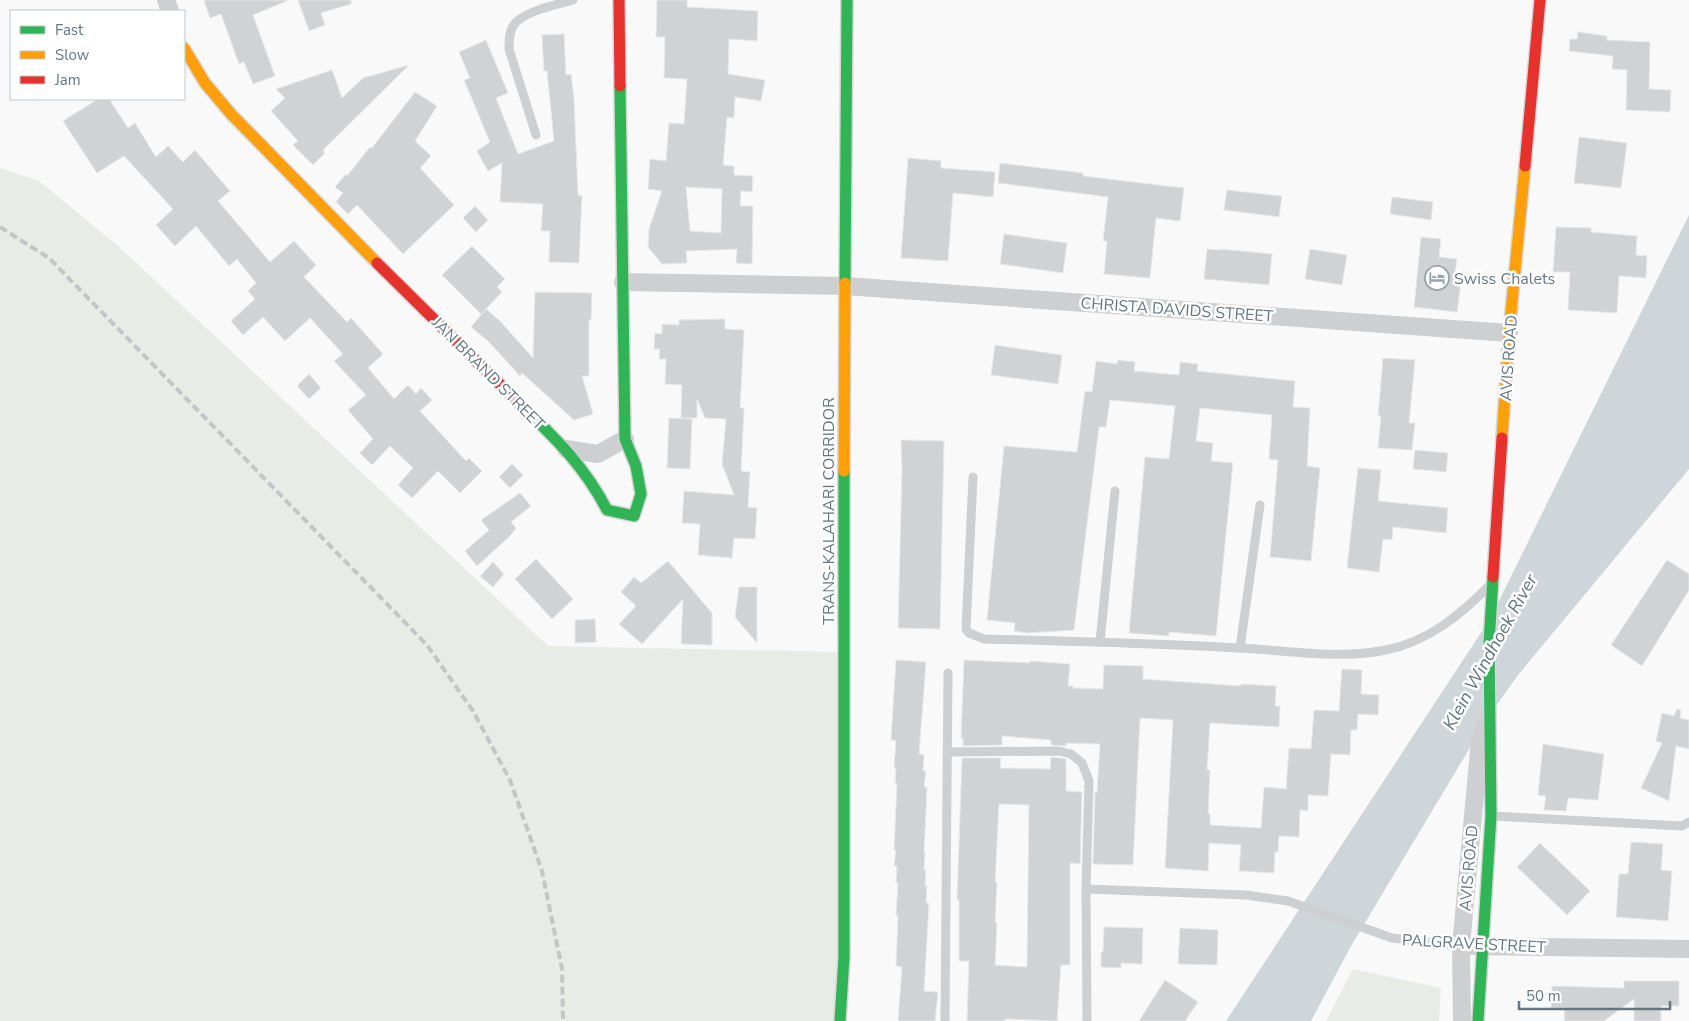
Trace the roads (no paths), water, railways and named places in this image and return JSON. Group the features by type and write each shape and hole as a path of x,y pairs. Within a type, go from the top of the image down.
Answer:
{"main road":[{"name":"JAN BRAND STREET","path":"185,50 194,68 216,98 288,174 566,449 595,487 607,510 634,516 641,494 636,466 625,439 619,0"},
{"name":"TRANS-KALAHARI CORRIDOR","path":"840,1021 844,957 847,0"},
{"name":"AVIS ROAD","path":"1478,1021 1491,816 1492,742 1489,716 1488,664 1493,581 1509,333 1540,0"}],"street":[{"path":"623,282 845,286"},
{"name":"CHRISTA DAVIDS STREET","path":"845,286 1509,333"},
{"path":"566,449 598,454 625,439"},
{"name":"AVIS ROAD","path":"1462,1021 1461,946 1480,740 1489,716"},
{"name":"PALGRAVE STREET","path":"1461,946 1689,949"}],"lane":[{"path":"536,135 509,49 509,37 513,25 525,15 574,0"},
{"path":"973,477 966,629 969,633 984,639 1240,648 1302,653 1361,653 1403,646 1440,628 1474,600 1493,581"},
{"path":"1100,642 1115,491"},
{"path":"1240,648 1260,505"},
{"path":"945,1021 948,673"},
{"path":"948,752 1059,751 1071,754 1082,763 1089,781 1086,889 1087,1021"},
{"path":"1491,816 1682,826 1689,822"},
{"name":"PALGRAVE STREET","path":"1086,889 1246,895 1288,902 1392,938 1461,946"}],"water":[{"name":"Klein Windhoek River","path":"1689,215 1689,469 1518,675 1489,716 1351,946 1311,1021 1226,1021 1490,619"}],"railway":[{"path":"0,227 49,258 427,645 473,711 510,780 542,871 562,969 563,1021"}],"place":[{"name":"Swiss Chalets","path":"1437,278"}]}
